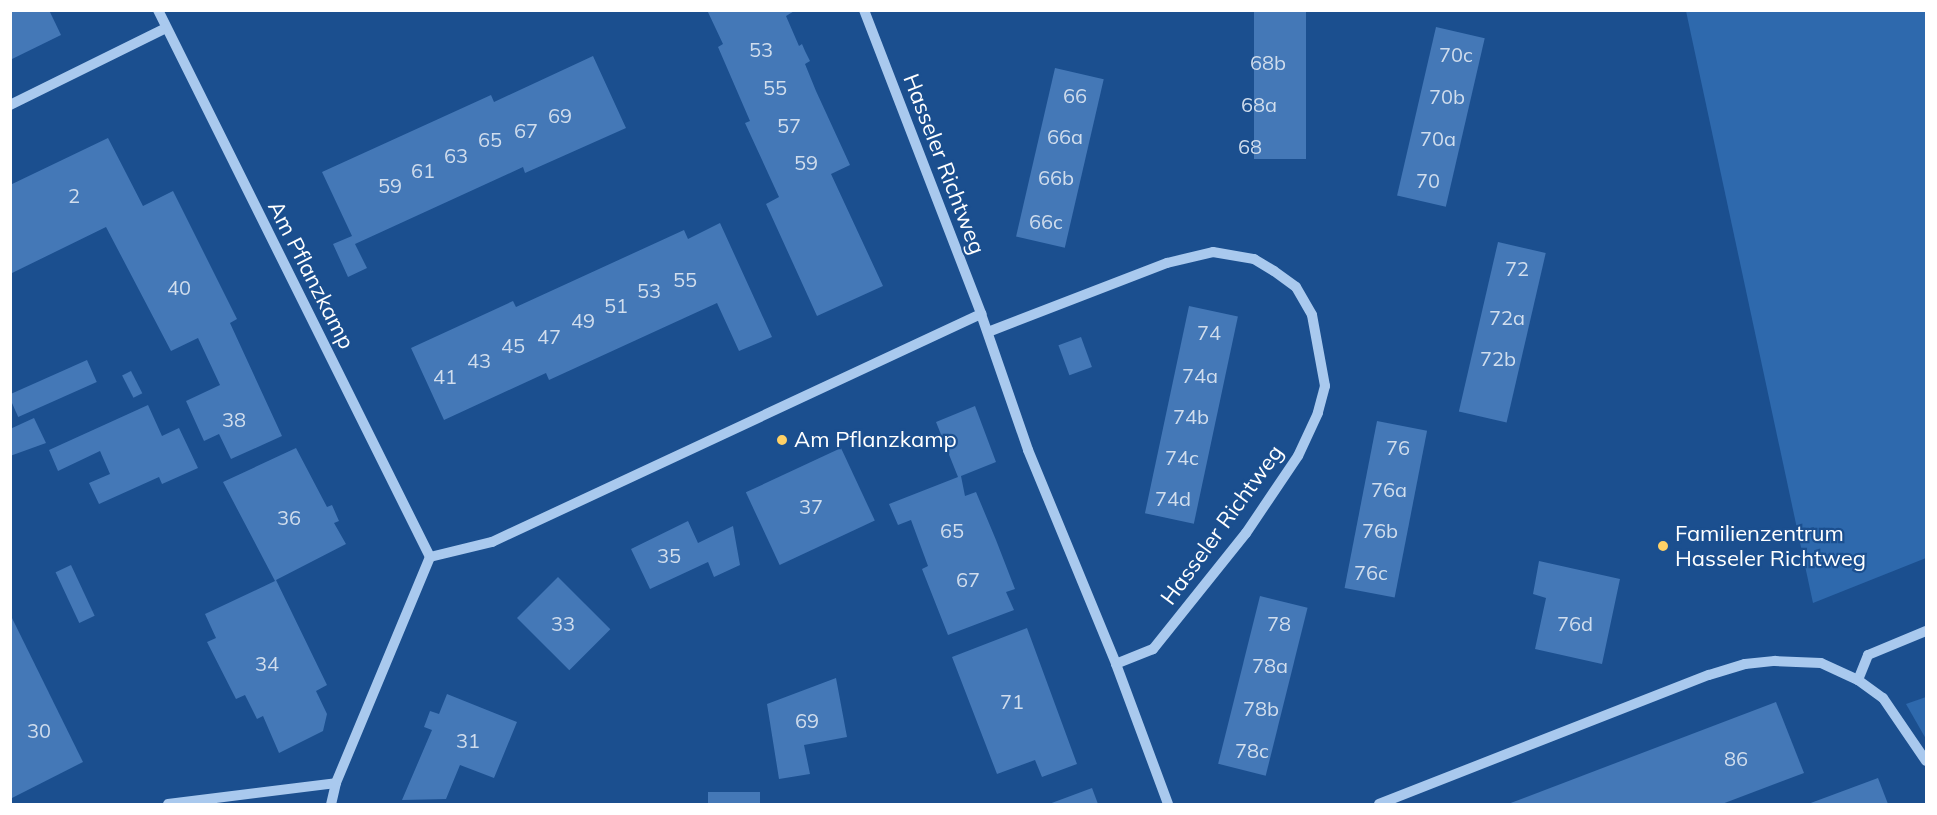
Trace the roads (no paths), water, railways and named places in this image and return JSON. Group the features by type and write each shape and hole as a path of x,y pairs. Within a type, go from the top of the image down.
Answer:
{"street":[{"name":"Am Pflanzkamp","path":"158,10 430,557"},
{"name":"Hasseler Richtweg","path":"864,10 988,332 1028,450 1116,664 1168,804"},
{"path":"10,105 166,28"},
{"name":"Hasseler Richtweg","path":"988,332 1167,263 1213,252 1254,259 1274,270 1296,287 1312,315 1325,386 1318,413 1298,456 1246,533 1153,650 1116,664"},
{"path":"332,804 336,783 430,557 492,542 981,314"},
{"path":"1858,680 1868,655 1926,632"},
{"path":"1379,804 1745,664 1797,659 1821,663 1858,680 1883,698 1926,761"},
{"path":"168,804 336,783"}],"place":[{"name":"Am Pflanzkamp","path":"782,440"},
{"name":"Familienzentrum Hasseler Richtweg","path":"1663,546"}]}
